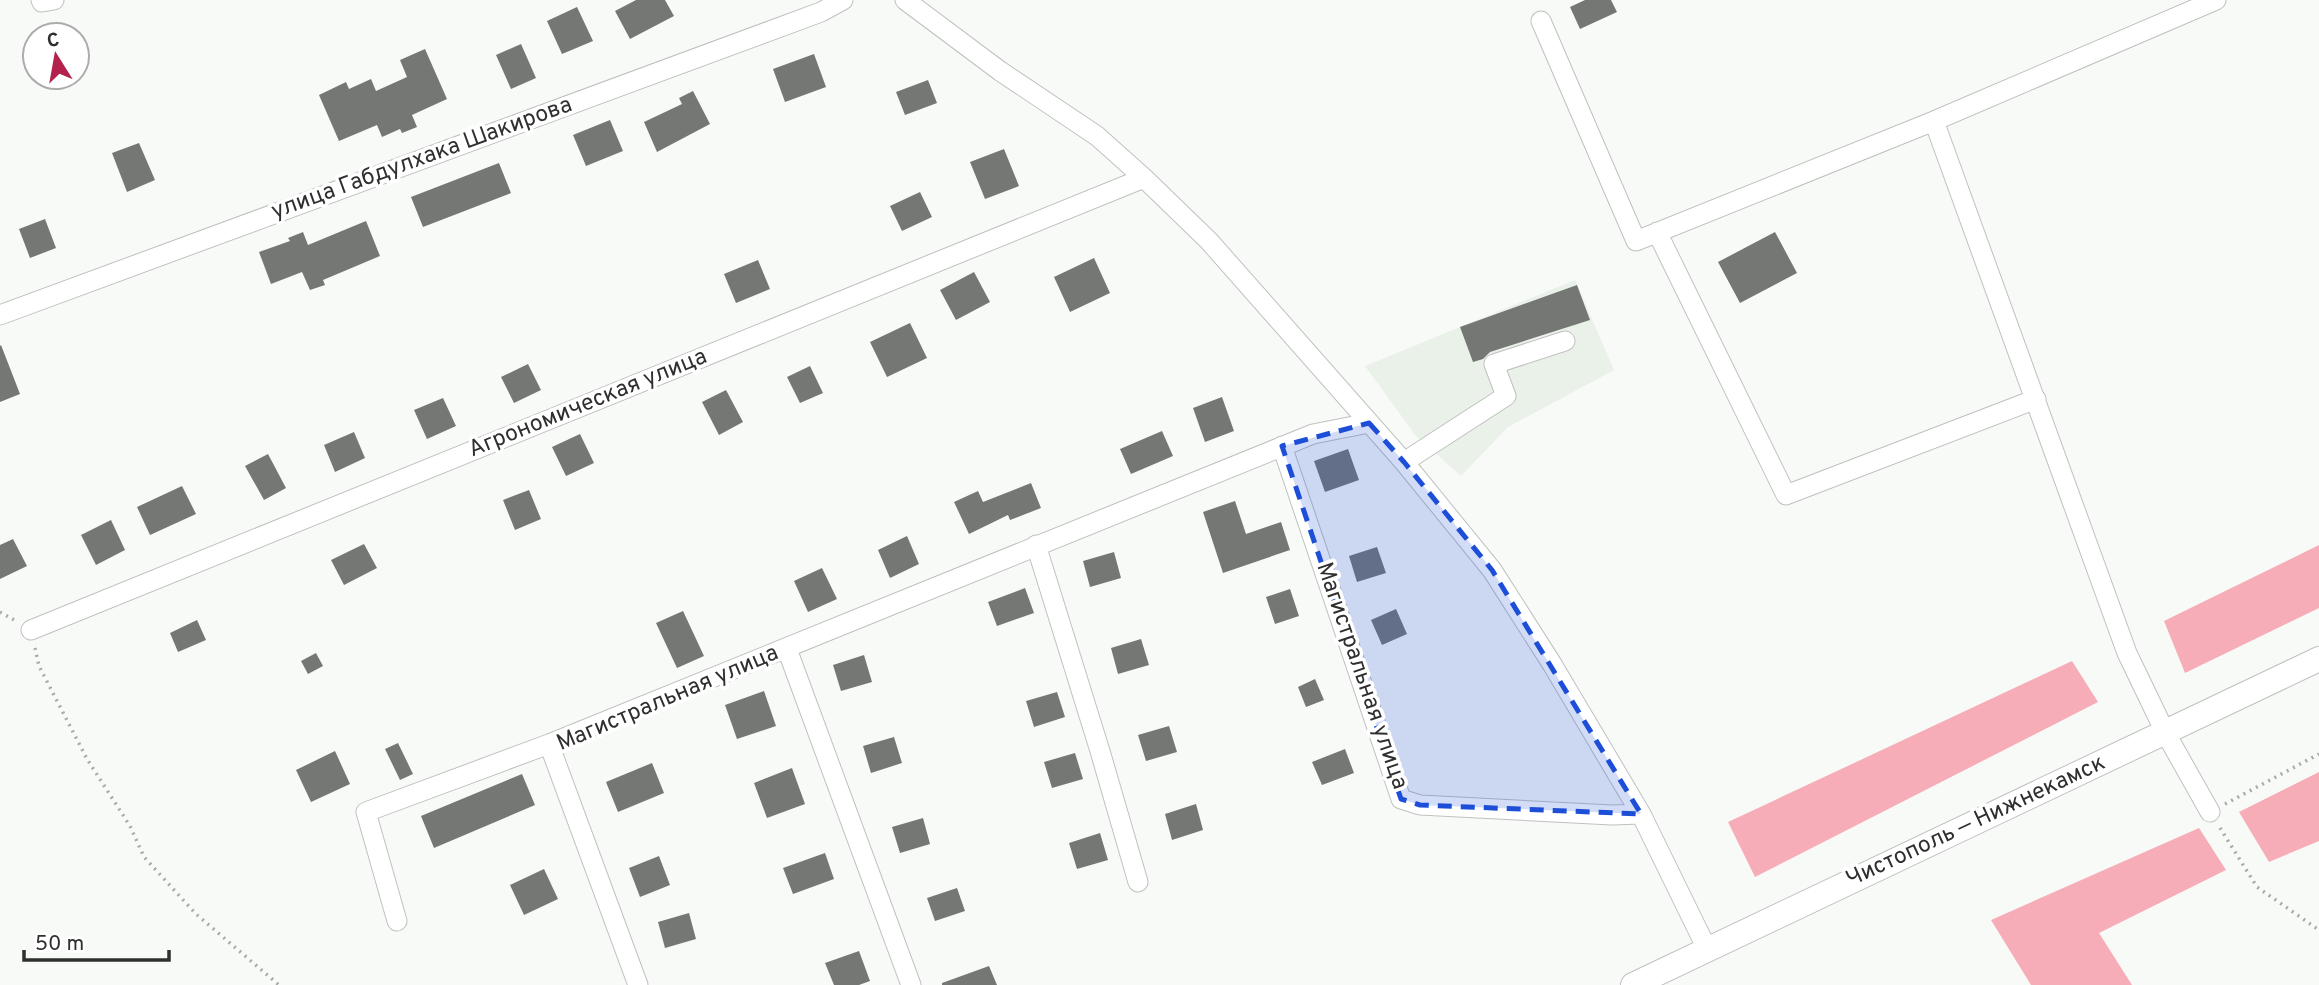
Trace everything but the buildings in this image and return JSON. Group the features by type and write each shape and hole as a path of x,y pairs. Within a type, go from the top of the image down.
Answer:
{"main road":[{"name":"Чистополь — Нижнекамск","path":"1633,985 2319,659"}],"street":[{"path":"41,0 54,1"},
{"name":"улица Габдулхака Шакирова","path":"0,315 821,12 844,0"},
{"path":"905,0 1000,71 1097,136 1144,178 1209,241 1404,463 1492,570 1552,664 1641,814 1707,949"},
{"path":"1541,21 1636,241 1934,121 2216,0"},
{"path":"1934,121 2127,653 2165,732 2210,813"},
{"name":"Агрономическая улица","path":"31,630 1144,178"},
{"path":"1657,232 1786,495 2036,399"},
{"path":"1404,463 1506,396 1494,364 1565,341"},
{"name":"Магистральная улица","path":"638,985 549,744 1282,446 1313,434 1369,423"},
{"name":"Магистральная улица","path":"1282,446 1401,799 1420,805 1612,815 1641,814"},
{"path":"1036,545 1138,882"},
{"name":"Магистральная улица","path":"787,649 911,985"},
{"path":"397,921 366,812 549,744"}],"path":[{"path":"0,612 31,630 39,666 87,759 130,826 144,857 196,914 279,985"},
{"path":"2319,754 2210,813 2257,887 2319,930"}],"highlighted area":[{"path":"1369,423 1492,570 1641,814 1420,805 1401,799 1282,446"}],"shaded area":[{"path":"1575,280 1614,370 1508,427 1461,476 1416,436 1365,366"},
{"path":"2319,545 2319,608 2185,673 2164,621"},
{"path":"2072,661 2098,702 1755,877 1728,822"},
{"path":"2319,772 2319,841 2269,862 2239,812"},
{"path":"2199,828 2226,870 2099,933 2132,985 2031,985 1991,920"}]}
